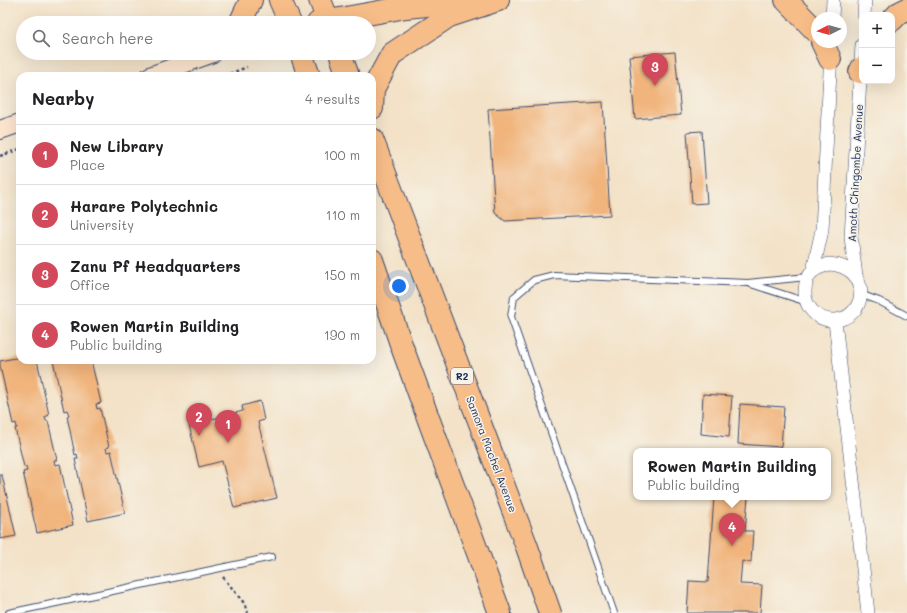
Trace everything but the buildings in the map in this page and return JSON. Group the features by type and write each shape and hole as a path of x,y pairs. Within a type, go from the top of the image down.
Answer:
{"highway":[{"path":"243,16 250,0"},
{"path":"280,0 287,16"},
{"path":"320,0 324,16"},
{"path":"357,16 406,7 485,0"},
{"path":"376,83 392,54 449,16 498,0"},
{"path":"786,0 811,26"},
{"path":"895,17 907,9"},
{"path":"303,60 308,72"},
{"path":"342,60 347,72"},
{"name":"Samora Machel Avenue","path":"376,150 527,547 550,613"},
{"path":"376,272 404,354 500,613"}],"main road":[{"path":"161,72 194,60"},
{"path":"0,130 16,124"}],"street":[{"path":"832,12 833,0"},
{"path":"864,12 865,0"},
{"path":"810,274 830,264 839,265 848,269 856,276 860,286 860,299 857,307 851,315 844,319 835,321 826,320 819,317 812,312 807,302 805,289 822,230 828,48"},
{"name":"Amoth Chingombe Avenue","path":"856,276 851,237 860,84"},
{"path":"835,321 869,610"}],"lane":[{"path":"614,613 511,317 514,297 534,280 554,274 748,282 810,274"},
{"path":"748,282 807,302"},
{"path":"860,294 879,301 907,316"},
{"path":"9,613 272,557"}],"path":[{"path":"234,72 247,67"},
{"path":"0,156 16,150"},
{"path":"216,569 244,603 248,613"}],"place":[{"name":"Zanu Pf Headquarters","path":"655,86"},
{"name":"Harare Polytechnic","path":"199,436"},
{"name":"New Library","path":"228,443"},
{"name":"Rowen Martin Building","path":"732,546"}]}
